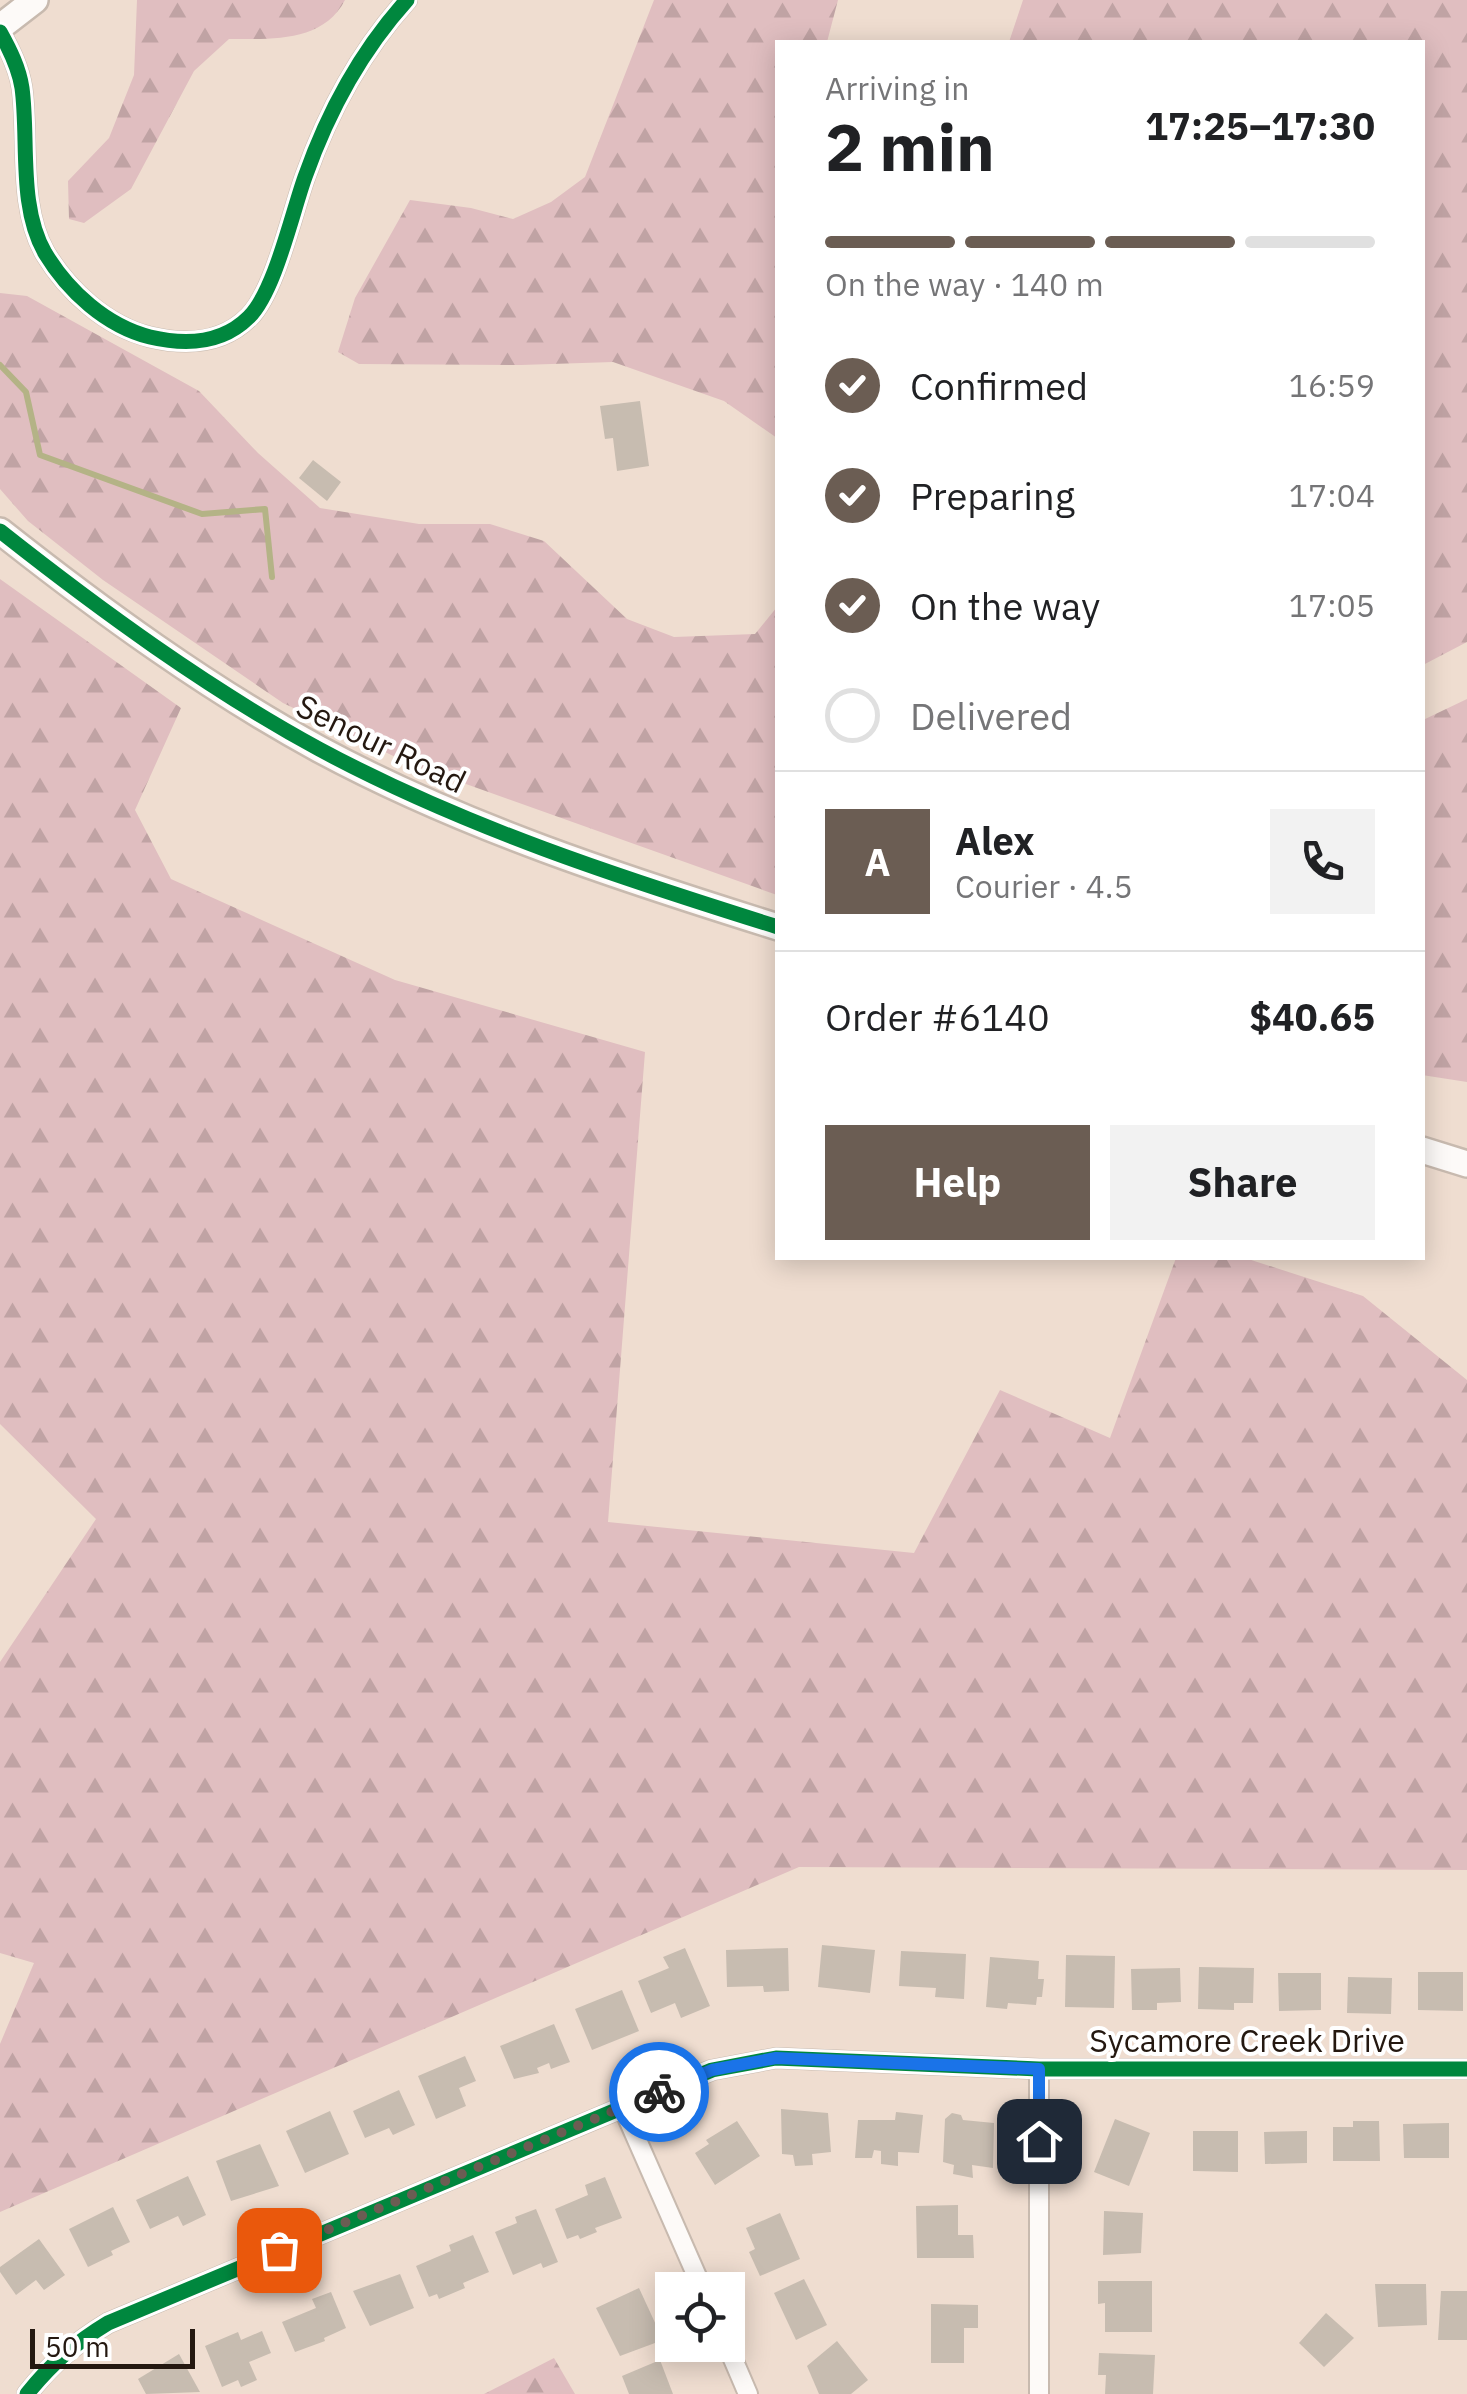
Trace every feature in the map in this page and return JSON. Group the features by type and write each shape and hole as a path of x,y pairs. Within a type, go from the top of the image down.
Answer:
{"street":[{"path":"35,0 0,30 22,86 30,206 43,249 64,281 104,317 140,334 178,344 227,334 250,317 266,291 307,171 352,73 407,0"},
{"name":"Senour Road","path":"0,531 216,687 319,749 536,846 604,872 775,926"},
{"path":"1425,1151 1467,1164"},
{"name":"Sycamore Creek Drive","path":"27,2394 74,2344 108,2323 712,2070 776,2058 1039,2069 1467,2068"},
{"path":"1039,2069 1039,2394"},
{"path":"623,2108 695,2272"},
{"path":"734,2362 748,2394"}],"green space":[{"path":"137,0 345,0 335,14 309,31 278,38 229,39 194,71 131,189 84,223 69,219 68,181 109,138 134,75"},
{"path":"654,0 838,0 828,40 775,40 775,437 724,401 613,362 359,364 338,352 355,298 410,200 471,208 513,219 551,202 585,177"},
{"path":"1023,0 1467,0 1467,642 1425,664 1425,40 1010,40"},
{"path":"0,293 27,296 199,391 258,453 320,508 419,524 490,524 544,541 627,619 674,637 755,634 775,609 775,894 410,764 283,703 103,580 28,521 0,489"},
{"path":"0,579 181,708 135,810 171,879 395,980 645,1052 608,1522 914,1553 1000,1390 1110,1438 1175,1260 1251,1260 1363,1296 1467,1380 1467,1870 799,1867 0,2212 0,2044 34,1963 0,1953 0,1662 96,1519 0,1424"},
{"path":"1467,699 1467,1082 1425,1075 1425,719"},
{"path":"554,2358 575,2394 484,2394"}],"building":[{"path":"640,401 649,466 617,471 613,438 605,439 600,406"},
{"path":"313,460 341,482 327,501 299,478"},
{"path":"822,1945 875,1950 870,1993 818,1987"},
{"path":"685,1948 710,2006 681,2018 675,2003 651,2013 638,1981 669,1968 663,1957"},
{"path":"788,1948 789,1991 764,1992 763,1986 727,1987 726,1950"},
{"path":"901,1951 966,1954 964,1999 935,1997 936,1988 899,1986"},
{"path":"1066,1955 1115,1956 1114,2008 1065,2007"},
{"path":"990,1957 1039,1961 1038,1979 1044,1979 1042,1997 1037,1997 1036,2005 1008,2003 1007,2009 986,2007"},
{"path":"1199,1967 1254,1968 1253,2003 1234,2003 1234,2010 1198,2009"},
{"path":"1180,1968 1181,2002 1157,2003 1157,2010 1132,2010 1131,1969"},
{"path":"1418,1972 1463,1972 1463,2011 1418,2010"},
{"path":"1278,1973 1321,1973 1321,2010 1279,2011"},
{"path":"1348,1977 1392,1978 1391,2014 1347,2013"},
{"path":"622,1990 639,2031 592,2050 575,2009"},
{"path":"554,2024 570,2062 551,2069 549,2063 537,2068 539,2073 514,2079 500,2046"},
{"path":"465,2056 476,2081 459,2088 466,2106 436,2119 418,2076"},
{"path":"399,2090 415,2125 393,2135 389,2128 365,2138 353,2111"},
{"path":"781,2109 828,2113 831,2152 812,2154 813,2165 795,2166 793,2155 782,2154"},
{"path":"330,2111 349,2154 305,2173 286,2131"},
{"path":"896,2112 923,2115 919,2153 898,2152 898,2166 881,2164 881,2151 874,2150 872,2158 855,2158 858,2120 895,2120"},
{"path":"952,2113 961,2115 963,2120 994,2123 993,2168 972,2165 973,2178 953,2174 954,2165 943,2162 945,2119"},
{"path":"1115,2119 1150,2133 1129,2186 1094,2172"},
{"path":"737,2121 760,2156 715,2185 695,2153 709,2144 706,2140"},
{"path":"1353,2121 1379,2121 1380,2161 1333,2161 1333,2127 1353,2127"},
{"path":"1449,2123 1449,2158 1404,2158 1403,2124"},
{"path":"1193,2131 1238,2131 1238,2172 1193,2171"},
{"path":"1307,2131 1307,2163 1265,2164 1264,2132"},
{"path":"260,2144 279,2186 231,2201 216,2161"},
{"path":"188,2176 206,2215 183,2226 178,2216 150,2229 136,2200"},
{"path":"605,2177 622,2218 595,2228 597,2232 580,2239 578,2235 567,2239 555,2209 588,2195 585,2185"},
{"path":"958,2205 958,2235 973,2235 974,2258 917,2258 916,2206"},
{"path":"113,2207 130,2242 88,2267 69,2229"},
{"path":"536,2209 558,2262 543,2268 541,2263 513,2275 495,2232 517,2223 515,2217"},
{"path":"1104,2211 1143,2213 1141,2253 1103,2255"},
{"path":"780,2213 800,2259 760,2276 749,2252 755,2249 746,2228"},
{"path":"473,2235 489,2272 439,2299 437,2294 429,2297 416,2266 451,2251 449,2245"},
{"path":"39,2239 65,2275 44,2290 36,2280 16,2295 0,2267"},
{"path":"400,2274 414,2308 370,2326 353,2291"},
{"path":"804,2279 827,2325 796,2340 774,2293"},
{"path":"1098,2281 1152,2281 1152,2332 1105,2332 1105,2303 1098,2304"},
{"path":"1375,2284 1426,2284 1427,2325 1378,2327"},
{"path":"639,2288 655,2323 655,2343 620,2356 596,2308"},
{"path":"1441,2291 1467,2291 1467,2340 1438,2340"},
{"path":"331,2292 346,2328 295,2352 282,2322 316,2308 312,2299"},
{"path":"931,2304 978,2305 978,2328 964,2328 964,2363 931,2363"},
{"path":"1326,2313 1354,2338 1324,2367 1299,2343"},
{"path":"262,2331 271,2353 249,2362 257,2380 241,2387 238,2380 222,2387 205,2346 238,2332 241,2340"},
{"path":"837,2341 868,2380 851,2394 819,2394 807,2366"},
{"path":"1099,2353 1155,2355 1153,2394 1105,2394 1106,2375 1098,2375"},
{"path":"179,2354 200,2392 146,2394 138,2379"},
{"path":"661,2362 673,2394 629,2394 622,2376"}],"waterway":[{"path":"0,365 26,392 40,455 202,514 265,509 272,577"}],"cycle path":[{"path":"0,32 21,81 28,194 45,253 77,293 118,325 150,337 189,342 226,333 249,317 258,305 275,271 305,177 335,106 375,40 407,0"},
{"path":"0,531 195,674 319,749 487,827 775,926"},
{"path":"27,2394 64,2355 108,2323 712,2070 776,2058 1039,2069 1467,2069"}],"way so far":[{"path":"279,2250 659,2092"}],"route":[{"path":"659,2092 712,2070 776,2058 1039,2069 1039,2141"}]}
